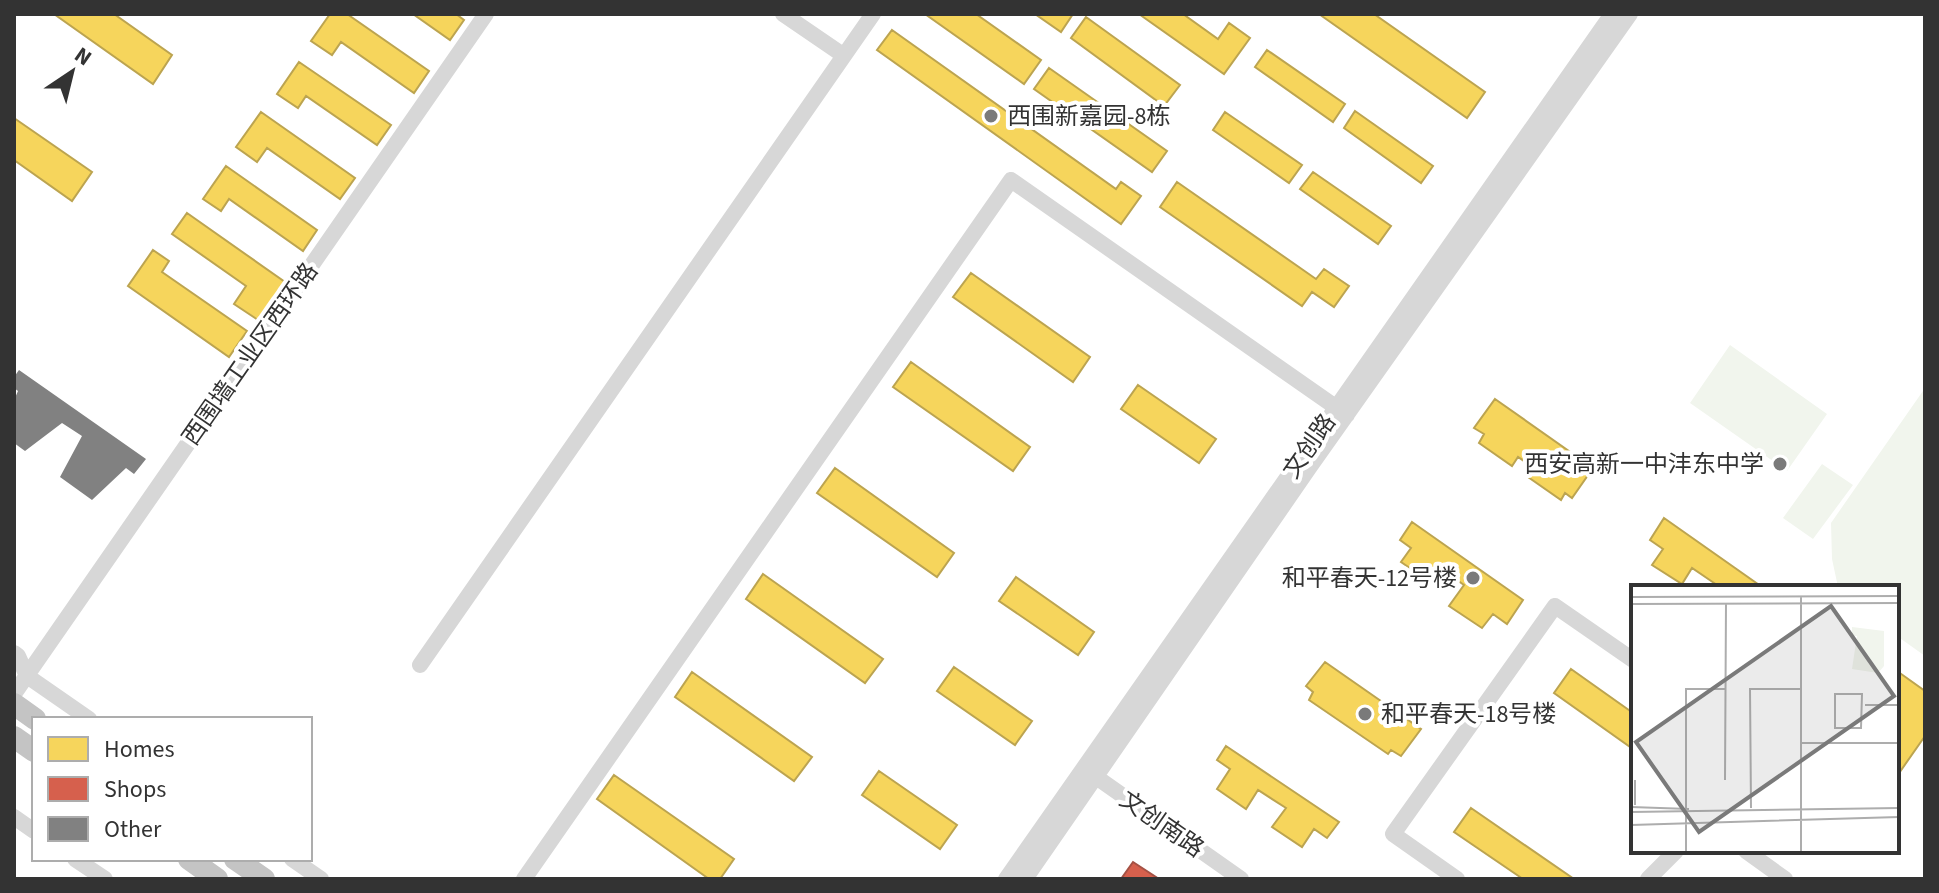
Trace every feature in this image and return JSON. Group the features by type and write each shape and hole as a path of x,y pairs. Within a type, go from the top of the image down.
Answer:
{"highway":[{"path":"14,704 32,717"},
{"path":"14,737 32,750"},
{"path":"192,861 217,879"},
{"path":"238,861 264,879"}],"street":[{"name":"西围墙工业区西环路","path":"14,694 486,14"},
{"path":"783,14 843,55"},
{"path":"420,665 873,14"},
{"name":"文创路","path":"1025,879 1090,773 1342,411 1612,14"},
{"name":"文创路","path":"1342,411 1630,14"},
{"path":"524,879 1011,180 1342,411"},
{"path":"1457,879 1393,834 1555,606 1631,659"},
{"path":"14,653 27,676 86,717"},
{"name":"文创路","path":"1006,879 1090,773"},
{"name":"文创南路","path":"1090,773 1241,879"},
{"path":"14,817 32,830"},
{"path":"1648,879 1674,853"},
{"path":"1749,853 1785,879"},
{"path":"78,861 105,879"},
{"path":"295,861 321,879"}],"shaded area":[{"path":"1730,345 1827,414 1787,471 1690,403"},
{"path":"1925,388 1925,656 1899,637 1899,585 1838,585 1832,559 1831,523"},
{"path":"1822,464 1853,485 1813,539 1783,518"}],"building: Homes":[{"path":"54,14 114,14 172,55 153,84"},
{"path":"330,14 347,14 429,71 414,93 341,42 332,55 311,41"},
{"path":"413,14 456,14 464,20 450,40"},
{"path":"925,14 976,14 1041,60 1024,84"},
{"path":"1035,14 1073,14 1061,32"},
{"path":"1139,14 1183,14 1218,39 1229,23 1250,38 1224,74"},
{"path":"1319,14 1374,14 1485,92 1467,118"},
{"path":"1086,17 1180,85 1164,106 1071,38"},
{"name":"西围新嘉园-8栋","path":"892,30 1116,189 1121,182 1141,196 1121,224 877,50"},
{"path":"1267,50 1345,104 1333,122 1255,67"},
{"path":"299,62 391,125 377,145 306,96 298,108 277,94"},
{"path":"1049,68 1167,151 1152,172 1034,89"},
{"path":"1355,111 1433,166 1421,183 1344,128"},
{"path":"261,112 355,178 340,199 267,148 257,162 236,147"},
{"path":"1225,112 1302,165 1289,183 1213,130"},
{"path":"14,118 92,172 72,201 14,160"},
{"path":"226,166 317,230 303,251 229,199 221,211 203,199"},
{"path":"1313,172 1391,226 1378,244 1300,189"},
{"path":"1177,182 1316,279 1324,269 1349,286 1334,307 1312,292 1302,306 1160,207"},
{"path":"187,213 285,282 258,320 234,304 246,286 172,234"},
{"path":"153,250 169,261 162,272 247,331 229,357 128,286"},
{"path":"971,273 1090,357 1073,382 953,297"},
{"path":"911,362 1030,447 1013,471 893,387"},
{"path":"1138,385 1216,439 1199,463 1121,409"},
{"path":"1495,399 1593,468 1572,498 1565,493 1561,500 1528,477 1534,468 1518,457 1512,466 1479,443 1484,434 1474,428"},
{"path":"835,468 954,553 937,577 817,493"},
{"path":"1664,518 1759,585 1717,585 1692,568 1682,584 1652,565 1663,549 1650,540"},
{"name":"和平春天-12号楼","path":"1412,522 1523,600 1507,624 1493,614 1482,628 1449,606 1464,585 1444,571 1435,585 1401,562 1411,548 1400,540"},
{"path":"763,574 883,659 865,683 746,599"},
{"path":"1016,577 1094,632 1078,655 999,601"},
{"name":"和平春天-18号楼","path":"1325,662 1421,729 1401,756 1391,750 1388,754 1309,700 1313,692 1306,686"},
{"path":"954,667 1032,721 1015,745 937,691"},
{"path":"1571,669 1631,712 1631,748 1554,693"},
{"path":"692,672 812,757 794,781 675,697"},
{"path":"1899,672 1925,691 1925,736 1899,773"},
{"path":"1226,746 1339,822 1327,838 1314,829 1302,847 1272,827 1286,808 1258,790 1246,809 1217,789 1230,769 1217,760"},
{"path":"879,771 957,825 940,849 862,795"},
{"path":"614,775 734,859 720,879 709,879 597,799"},
{"path":"1471,808 1574,879 1523,879 1454,832"}],"building: Shops":[{"path":"1133,862 1159,879 1121,879"}],"building: Other":[{"path":"19,370 146,459 134,474 126,468 92,500 60,477 82,436 62,423 25,451 14,443 14,400 18,391 14,388 14,377"}],"place":[{"name":"西围新嘉园-8栋","path":"991,116"},
{"name":"西安高新一中沣东中学","path":"1780,464"},
{"name":"和平春天-12号楼","path":"1473,578"},
{"name":"和平春天-18号楼","path":"1365,714"}]}
